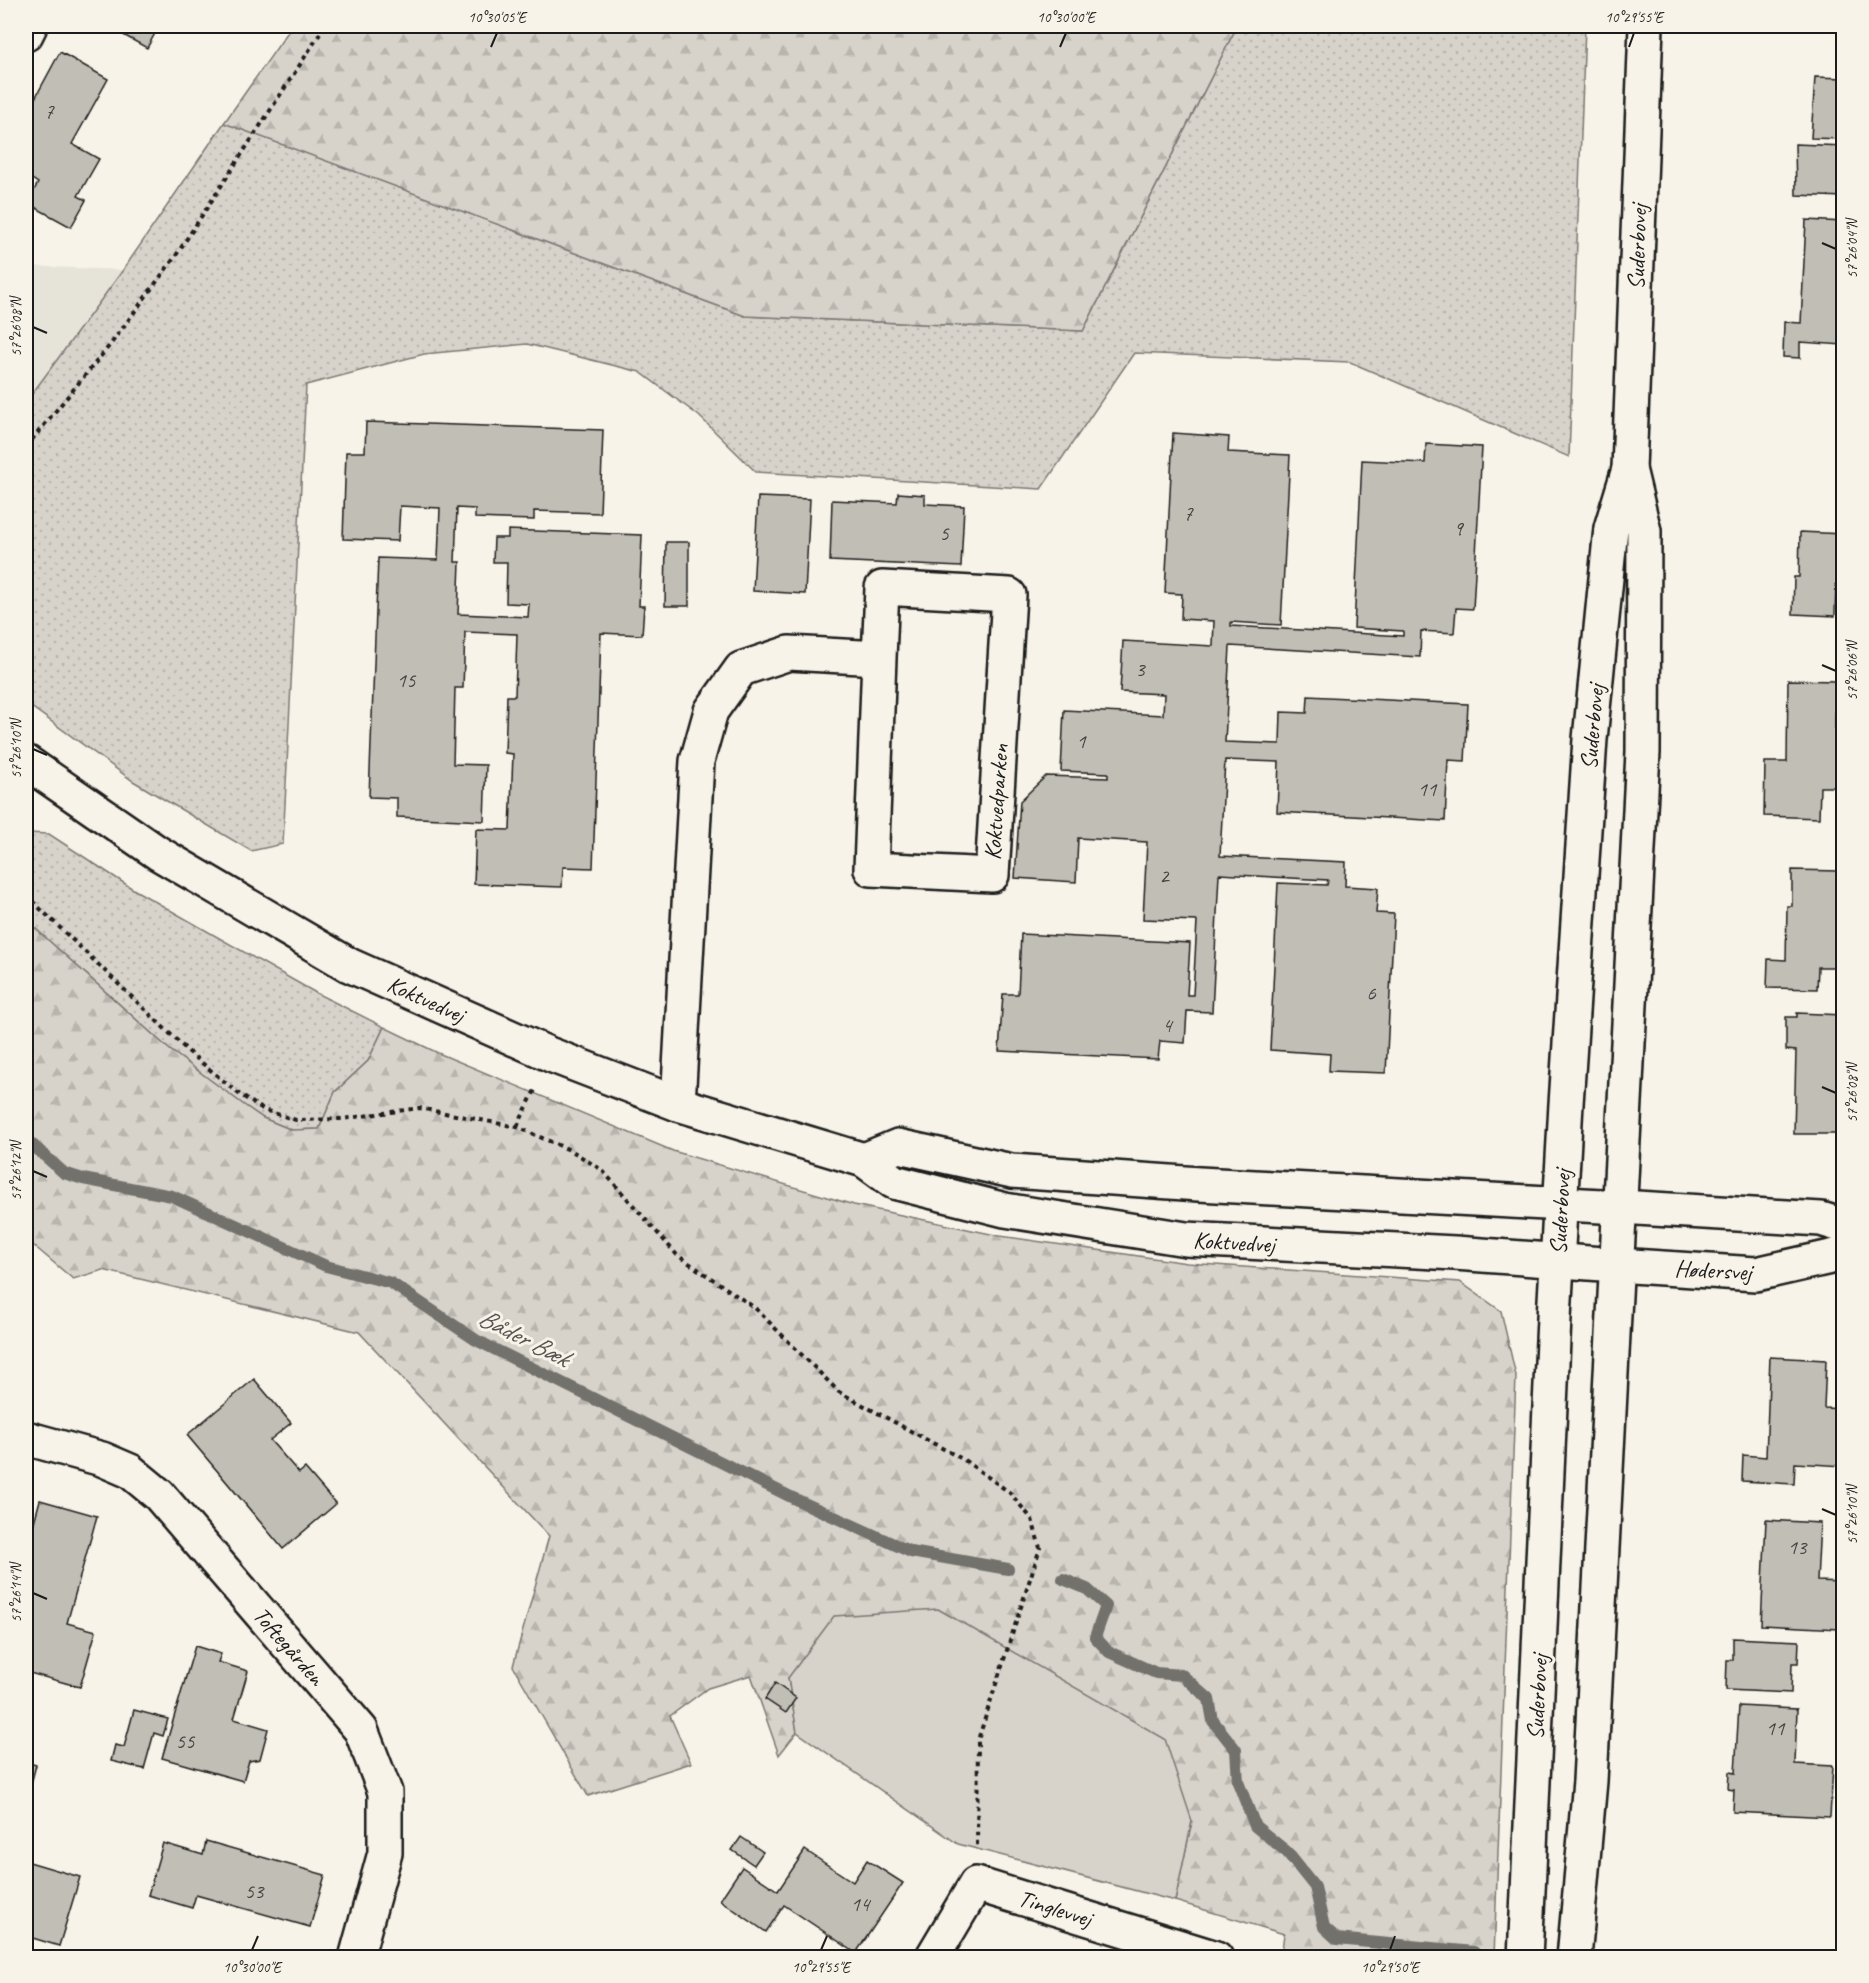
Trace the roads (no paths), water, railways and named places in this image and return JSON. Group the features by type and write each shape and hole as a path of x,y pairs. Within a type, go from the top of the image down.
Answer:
{"street":[{"path":"26,33 30,26"},
{"name":"Suderbovej","path":"1525,1958 1560,1204 1590,740 1611,528 1629,470 1646,26"},
{"name":"Suderbovej","path":"1574,1958 1590,1781 1643,740 1644,531 1629,470"},
{"name":"Koktvedparken","path":"882,588 1009,595 992,875 871,869 879,658 882,588"},
{"path":"678,1104 697,761 711,711 741,669 789,652 879,658"},
{"name":"Koktvedvej","path":"26,762 158,853 349,964 551,1055 678,1104 864,1160 894,1182 1005,1210 1186,1239 1616,1265"},
{"path":"864,1160 898,1146 1011,1171 1199,1184 1821,1219 1844,1226"},
{"name":"Hødersvej","path":"1616,1265 1756,1274 1844,1254"},
{"name":"Toftegården","path":"26,1438 102,1459 130,1471 159,1496 361,1730 385,1792 385,1853 356,1958"},
{"name":"Tinglevvej","path":"932,1958 976,1884 1215,1958"}],"waterway":[{"name":"Båder Bæk","path":"26,1139 64,1173 83,1179 172,1196 326,1266 391,1283 476,1340 793,1498 911,1552 1008,1569"},
{"name":"Båder Bæk","path":"1063,1579 1087,1589 1106,1606 1095,1637 1109,1652 1156,1673 1182,1675 1209,1699 1213,1721 1236,1750 1238,1782 1255,1826 1287,1852 1315,1887 1324,1927 1337,1939 1474,1952"}]}
